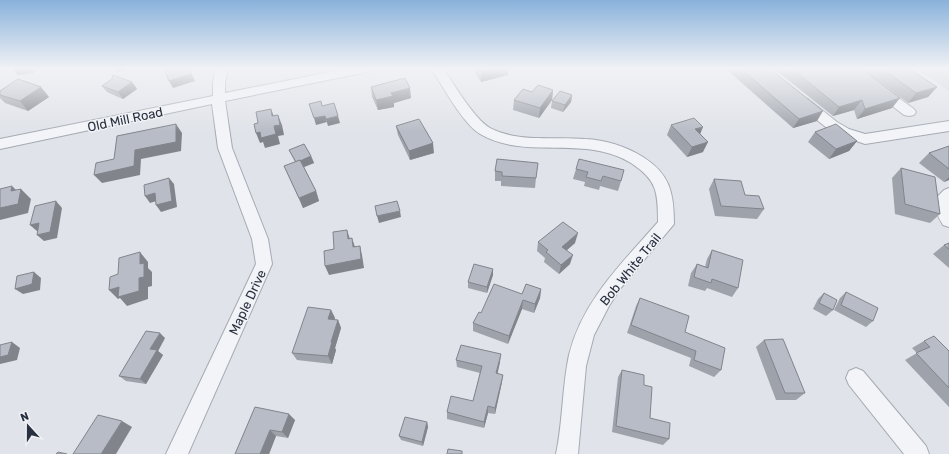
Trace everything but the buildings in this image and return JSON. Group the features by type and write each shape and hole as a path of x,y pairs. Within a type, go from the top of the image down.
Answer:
{"street":[{"name":"Maple Drive","path":"177,454 264,264 260,239 225,148 219,109 219,89"},
{"name":"Old Mill Road","path":"0,144 263,89"},
{"name":"Bob White Trail","path":"452,89 469,114 484,130 501,137 524,142 592,143 610,147 633,156 656,174 665,198 666,224 609,291 592,320 579,354 567,454"},
{"path":"878,89 909,112"},
{"path":"796,95 832,125 844,132 865,139 949,126"},
{"path":"949,194 942,200 944,214 949,221"},
{"path":"856,378 918,454"}]}
